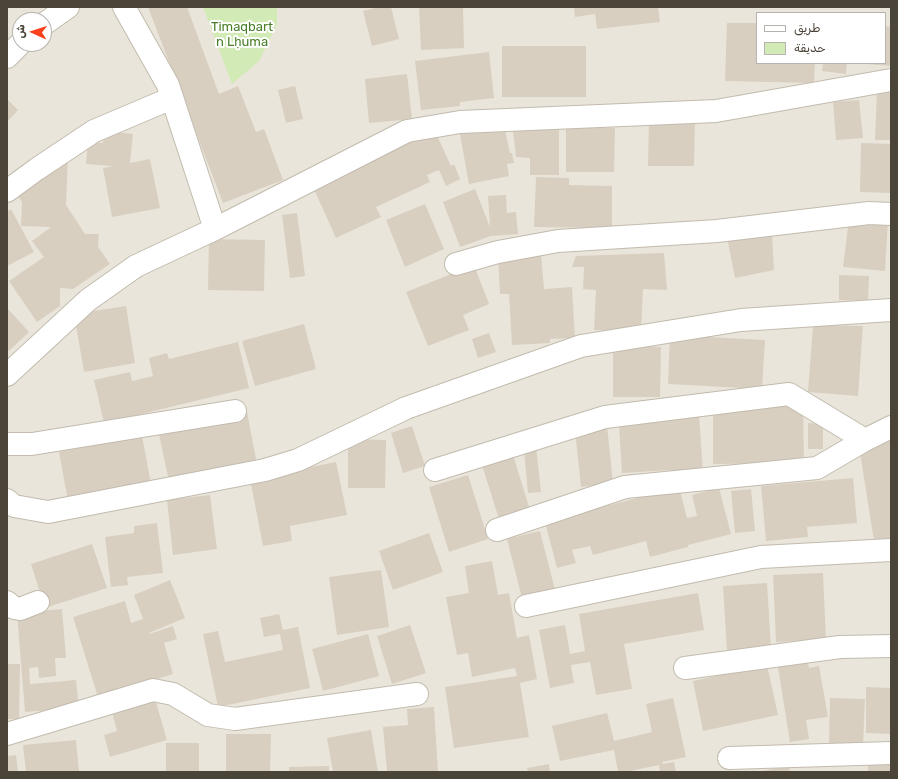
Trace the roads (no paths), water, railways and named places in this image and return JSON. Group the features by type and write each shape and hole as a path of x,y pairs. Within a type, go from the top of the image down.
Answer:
{"street":[{"path":"52,18 68,7"},
{"path":"124,7 168,86 215,229"},
{"path":"7,375 88,300 136,266 215,229 407,131 460,122 716,111 891,80"},
{"path":"7,191 94,130 172,98"},
{"path":"456,264 498,252 558,241 717,231 869,213 891,214"},
{"path":"7,500 14,506 48,512 265,470 298,460 406,408 581,346 741,320 891,310"},
{"path":"435,470 605,417 789,394 865,440"},
{"path":"7,444 32,444 235,411"},
{"path":"497,530 625,488 817,468 865,440 891,427"},
{"path":"526,606 761,558 891,550"},
{"path":"7,602 14,608 20,609 38,602"},
{"path":"685,668 840,647 891,646"},
{"path":"7,734 153,690 173,694 208,715 235,719 417,694"},
{"path":"729,758 891,753"}],"park label":[{"name":"Timaqbart n Lḥuma","path":"242,34"}]}
